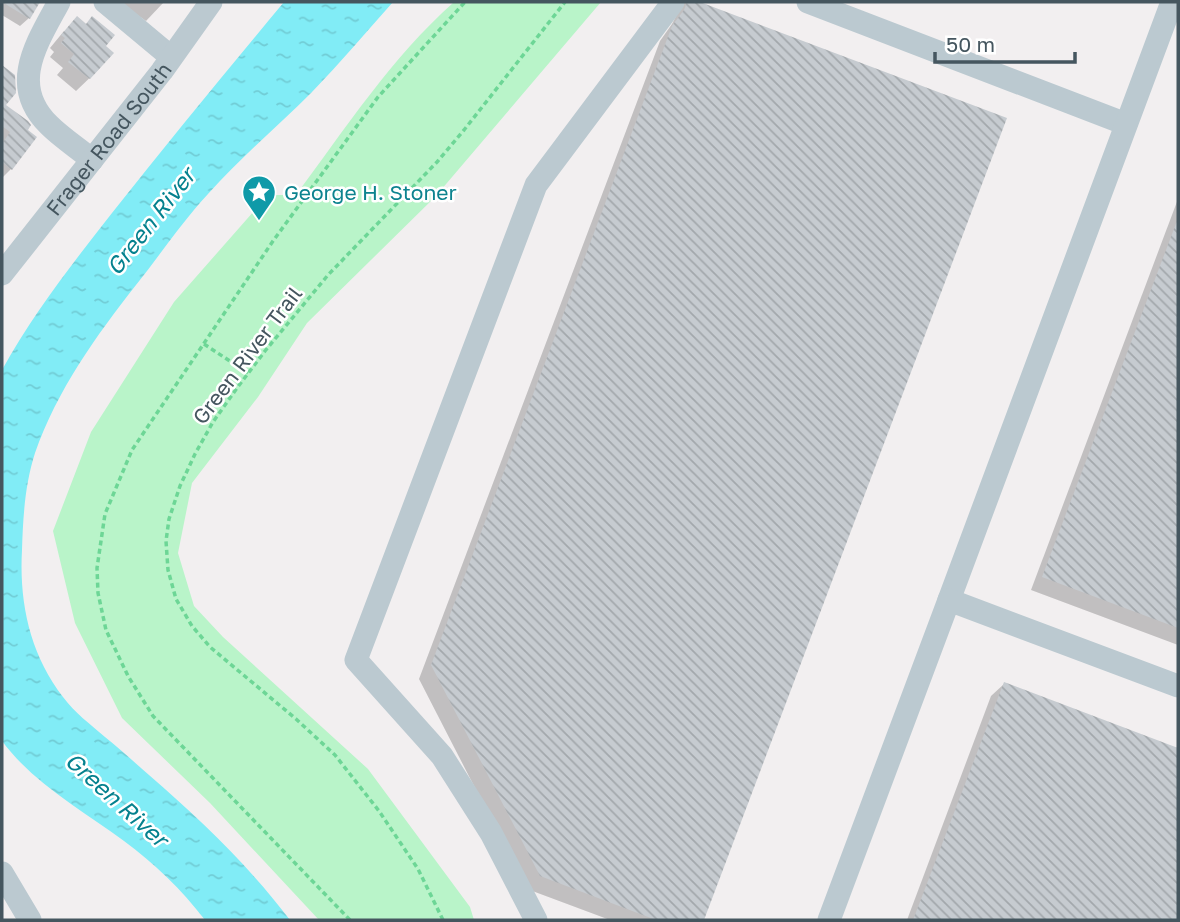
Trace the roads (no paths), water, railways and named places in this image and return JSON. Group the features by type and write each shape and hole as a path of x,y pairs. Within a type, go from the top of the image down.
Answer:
{"street":[{"path":"59,2 32,56 27,75 29,94 48,124 92,160"},
{"path":"105,2 171,57"},
{"name":"Frager Road South","path":"2,274 211,2"},
{"path":"536,920 491,833 442,756 356,660 536,186 673,2"},
{"path":"808,2 1126,124"},
{"path":"829,920 1172,2"},
{"path":"949,600 1178,685"},
{"path":"2,873 30,920"}],"water":[{"name":"Green River","path":"284,2 393,2 312,92 198,205 106,324 66,386 44,430 32,465 24,513 22,589 25,608 35,646 52,681 78,713 223,844 290,920 205,920 157,868 43,783 2,741 2,370 40,309 82,251"}],"place":[{"name":"George H. Stoner","path":"259,222"}]}
